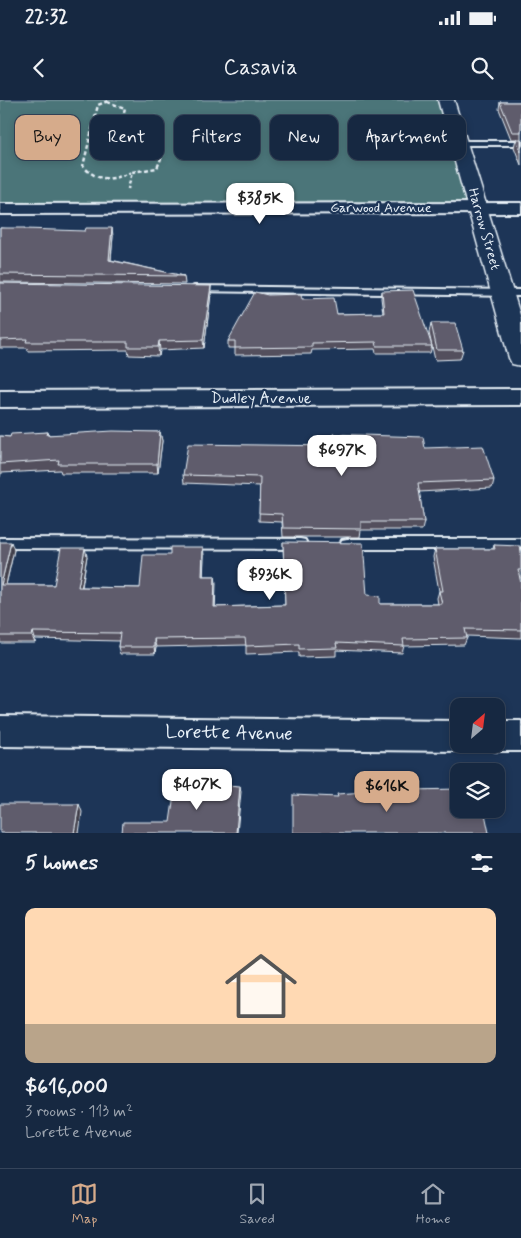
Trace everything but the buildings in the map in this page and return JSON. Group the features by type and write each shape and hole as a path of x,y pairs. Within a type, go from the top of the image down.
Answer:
{"street":[{"name":"Harrow Street","path":"446,100 450,115"},
{"name":"Harrow Street","path":"463,160 478,208 512,293 521,358"},
{"name":"Garwood Avenue","path":"0,209 521,208"},
{"name":"Dudley Avenue","path":"0,399 521,397"},
{"name":"Lorette Avenue","path":"0,731 450,736"},
{"path":"505,736 521,736"}],"lane":[{"path":"466,143 521,143"},
{"path":"188,289 512,293"},
{"path":"0,543 315,544"},
{"path":"334,544 521,544"}],"path":[{"path":"123,115 125,108 108,101 98,105 83,166 90,174 100,179 121,178 132,172 157,168 160,160"},
{"path":"124,209 132,172"}],"green space":[{"path":"0,100 446,100 450,115 348,115 348,160 464,160 478,208 0,209"}]}
